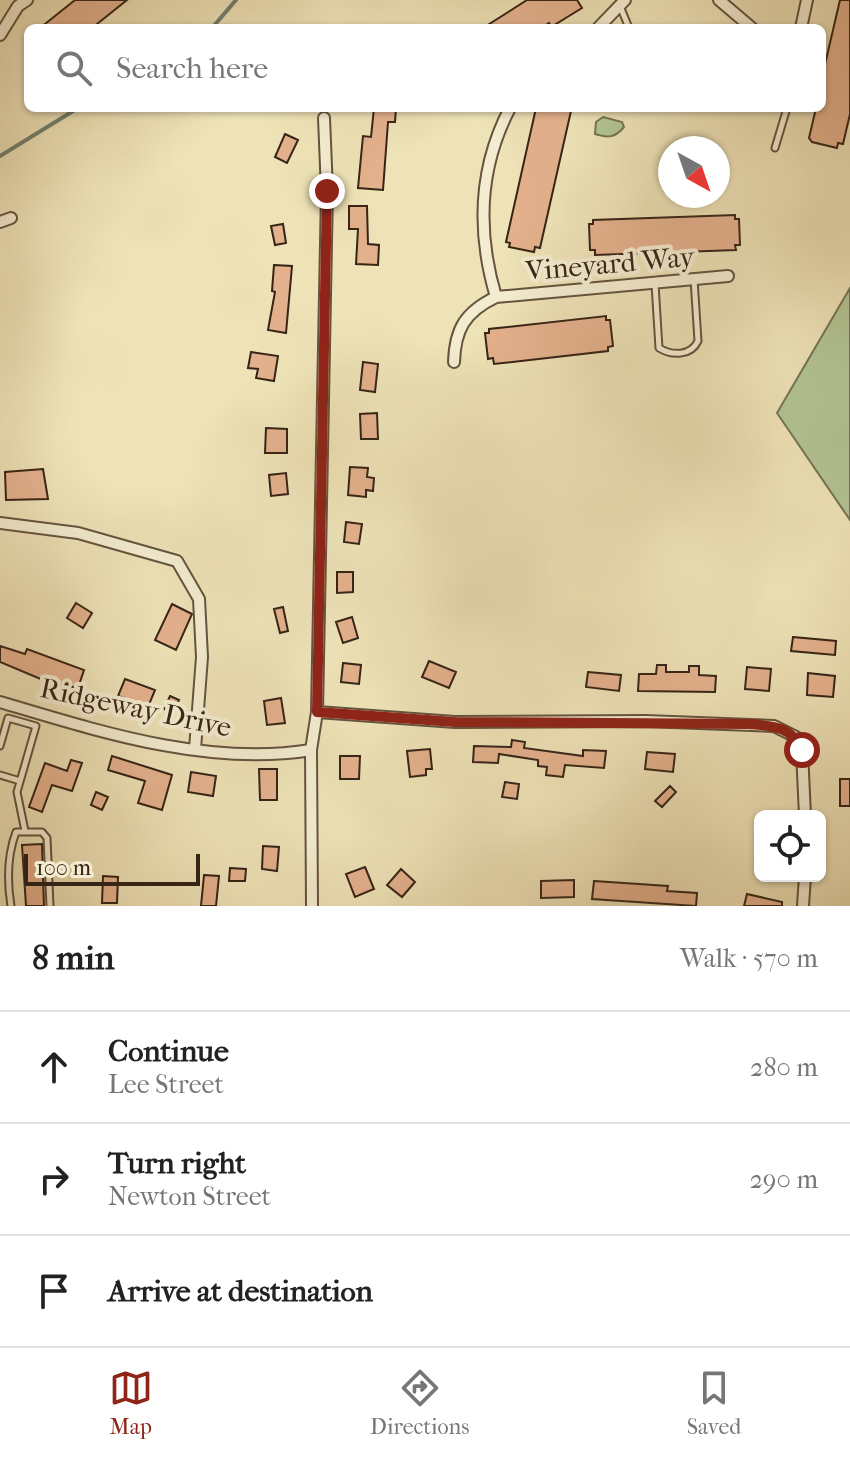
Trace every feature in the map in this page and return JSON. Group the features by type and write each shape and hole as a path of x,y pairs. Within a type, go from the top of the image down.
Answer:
{"street":[{"path":"0,35 18,6 27,0"},
{"path":"719,0 747,24"},
{"path":"802,24 807,0"},
{"path":"602,24 622,3"},
{"name":"Vineyard Way","path":"496,297 482,233 483,190 497,131 508,112"},
{"path":"312,906 311,750 317,712 327,191 324,118"},
{"name":"Vineyard Way","path":"454,362 455,338 465,317 496,297 728,276"},
{"path":"0,523 78,533 177,561 199,599 202,657 195,749"},
{"name":"Ridgeway Drive","path":"0,702 110,733 195,749 275,756 311,750"},
{"path":"317,712 455,722 646,721 774,726 796,737 802,750 805,810"},
{"path":"803,906 805,882"}],"lane":[{"path":"622,3 628,24"},
{"path":"775,148 786,112"},
{"path":"655,283 658,344 668,354 687,352 698,341 694,279"},
{"path":"0,746 8,718 36,726 17,792 25,831"},
{"path":"0,775 20,781"},
{"path":"11,906 8,866 11,846 16,832 25,831 42,832 47,838 50,906"}],"green space":[{"path":"603,117 622,122 624,127 611,136 595,134 596,122"},
{"path":"850,288 850,520 777,413"}],"building":[{"path":"75,0 127,0 97,24 45,24"},
{"path":"527,0 577,0 582,8 556,24 489,24"},
{"path":"840,0 850,0 850,114 843,144 838,143 837,148 812,142 809,138 815,112 826,112 826,60"},
{"path":"374,112 396,112 395,122 388,122 383,190 358,188 363,136 371,137"},
{"path":"535,112 571,112 540,248 535,247 534,252 509,247 510,243 506,242"},
{"path":"285,134 298,140 287,163 275,157"},
{"path":"349,206 367,206 368,244 379,245 378,265 356,264 358,229 349,229"},
{"path":"735,215 735,219 739,219 740,245 735,245 736,250 595,255 595,250 590,250 589,224 593,224 593,220"},
{"path":"283,224 286,243 275,245 271,226"},
{"path":"274,265 292,266 286,333 268,330 275,292 272,291"},
{"path":"606,316 606,320 610,320 613,346 608,347 608,351 494,364 493,358 488,359 485,333 489,333 489,329"},
{"path":"251,352 278,356 274,381 256,378 258,369 248,368"},
{"path":"363,362 378,364 375,392 360,390"},
{"path":"377,413 378,439 361,439 360,414"},
{"path":"266,428 287,429 287,453 265,453"},
{"path":"350,467 368,468 367,477 374,478 373,491 366,490 366,497 348,495"},
{"path":"43,469 48,499 6,500 5,472"},
{"path":"286,473 288,494 271,496 269,475"},
{"path":"346,522 362,524 359,544 344,542"},
{"path":"337,572 353,572 353,592 337,593"},
{"path":"76,603 92,613 83,628 67,618"},
{"path":"172,604 192,614 176,650 155,640"},
{"path":"283,607 288,631 280,633 274,609"},
{"path":"352,617 358,638 343,643 336,622"},
{"path":"793,637 836,641 835,655 791,651"},
{"path":"0,646 25,654 27,649 84,670 78,688 43,680 0,662"},
{"path":"429,661 456,672 449,688 422,677"},
{"path":"343,663 361,665 359,684 341,682"},
{"path":"657,665 666,665 666,672 689,672 689,666 699,666 699,675 716,676 715,692 638,691 639,674 656,674"},
{"path":"747,667 771,669 769,691 745,689"},
{"path":"588,672 621,675 619,691 586,687"},
{"path":"808,673 835,676 833,697 807,695"},
{"path":"125,679 155,690 148,707 118,696"},
{"path":"170,696 179,700 172,713 164,709"},
{"path":"281,698 285,723 267,725 264,701"},
{"path":"512,740 525,742 524,748 583,756 583,750 606,751 604,768 565,765 563,777 546,775 547,767 538,766 538,760 499,754 498,763 473,762 474,746 511,747"},
{"path":"430,749 432,769 426,769 426,775 410,777 407,751"},
{"path":"647,752 675,754 673,772 645,769"},
{"path":"112,756 172,775 162,810 138,803 145,781 108,770"},
{"path":"340,756 360,756 359,779 340,779"},
{"path":"71,760 82,763 72,791 52,785 42,812 29,807 45,763 67,771"},
{"path":"259,769 277,769 277,800 260,800"},
{"path":"191,772 216,776 213,796 188,792"},
{"path":"840,779 850,779 850,806 840,806"},
{"path":"505,782 519,784 517,799 502,797"},
{"path":"670,786 676,792 662,807 655,801"},
{"path":"96,792 108,797 102,810 91,805"},
{"path":"42,844 44,906 26,906 22,845"},
{"path":"263,846 279,847 277,871 262,869"},
{"path":"365,867 374,889 355,897 346,874"},
{"path":"230,868 246,869 245,881 229,881"},
{"path":"401,869 415,882 402,897 387,885"},
{"path":"204,875 219,876 216,906 201,906"},
{"path":"103,876 118,877 117,903 102,903"},
{"path":"574,880 574,897 541,898 541,881"},
{"path":"594,881 668,886 667,891 697,893 696,906 592,899"},
{"path":"747,894 782,902 782,906 744,906"}],"waterway":[{"path":"215,24 236,0"},
{"path":"0,156 72,112"}],"route":[{"path":"327,191 317,712 455,722 749,724 787,730 796,737 802,750"}]}
